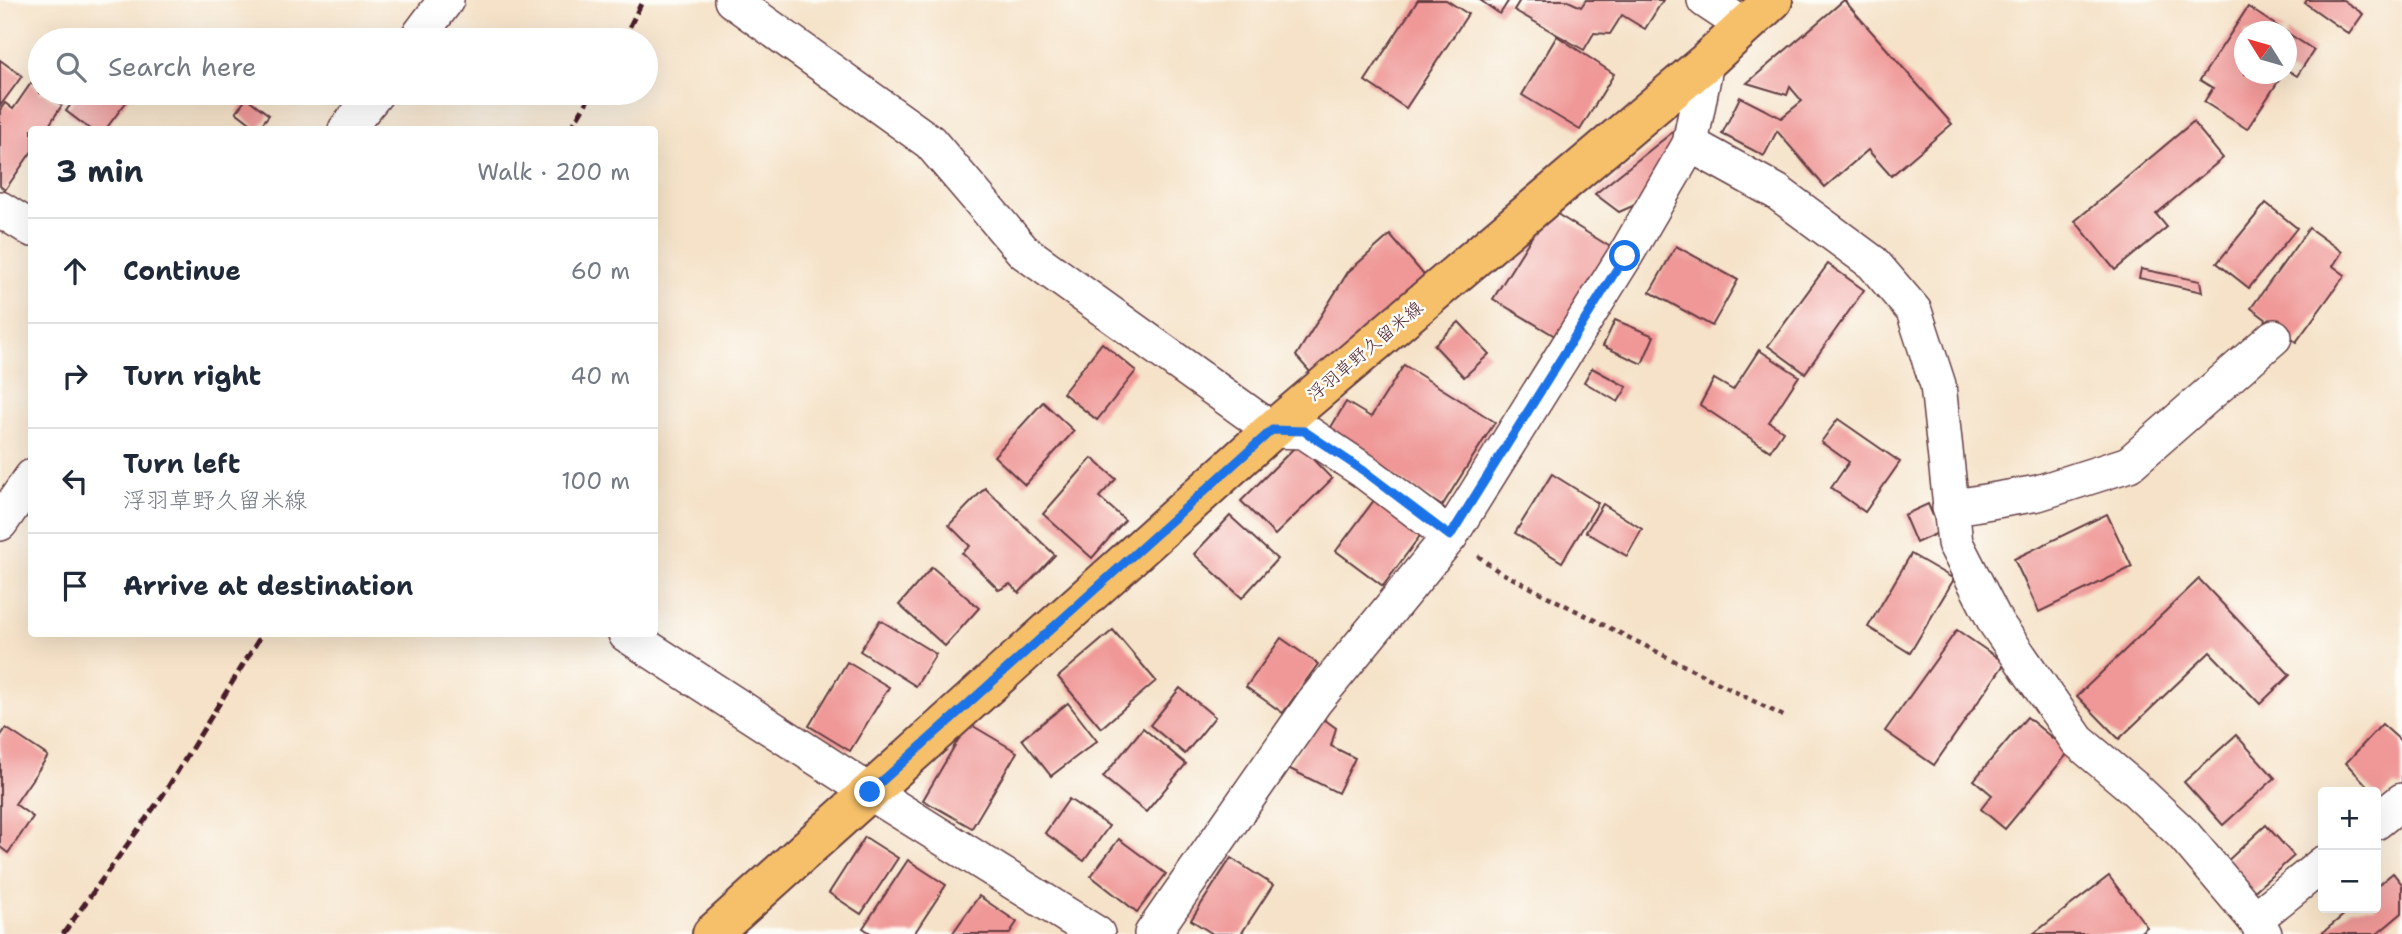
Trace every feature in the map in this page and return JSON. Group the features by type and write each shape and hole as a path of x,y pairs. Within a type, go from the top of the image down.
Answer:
{"main road":[{"name":"浮羽草野久留米線","path":"712,934 1272,430 1706,62 1773,0"}],"street":[{"path":"425,28 446,0"},
{"path":"732,0 930,142 1023,251 1272,430 1304,431 1364,471 1450,536"},
{"path":"1705,0 1744,26"},
{"path":"1152,934 1314,702 1450,536 1625,256 1690,144 1706,62"},
{"path":"349,126 366,105"},
{"path":"1690,144 1777,192 1873,263 1914,311 1938,385 1955,543 1996,622 2078,741 2183,834 2260,926 2318,869"},
{"path":"0,209 28,226"},
{"path":"1951,508 2038,493 2129,464 2274,337"},
{"path":"0,523 28,483"},
{"path":"631,637 870,792 1097,934"},
{"path":"2381,818 2402,800"}],"path":[{"path":"1450,536 1498,571 1787,719"}],"building":[{"path":"1418,0 1446,0 1468,14 1406,108 1365,81"},
{"path":"1480,0 1509,0 1500,14"},
{"path":"1520,0 1566,0 1581,7 1586,0 1663,0 1645,29 1622,15 1610,34 1594,33 1584,50 1514,10"},
{"path":"1844,0 1952,124 1891,176 1868,150 1825,187 1777,131 1764,156 1722,134 1740,97 1781,118 1802,101 1790,87 1787,95 1747,83"},
{"path":"2307,0 2343,0 2363,14 2349,34 2305,3"},
{"path":"2248,7 2269,21 2239,21"},
{"path":"2234,28 2234,84 2276,84 2247,129 2204,102 2213,88 2200,80"},
{"path":"1557,36 1614,74 1580,130 1522,95"},
{"path":"2297,39 2314,50 2297,76"},
{"path":"0,60 22,76 0,106"},
{"path":"28,87 28,105 62,105 49,126 28,126 28,157 5,190 0,186 0,110 5,103 13,109"},
{"path":"70,105 124,105 108,126 86,126 66,111"},
{"path":"242,105 256,105 269,115 260,126 254,126 236,112"},
{"path":"2193,122 2223,158 2156,214 2167,227 2115,270 2075,221"},
{"path":"1684,123 1644,201 1619,212 1595,194"},
{"path":"2266,203 2297,228 2249,288 2217,263"},
{"path":"1549,209 1625,256 1570,345 1493,299"},
{"path":"2309,228 2342,252 2333,266 2345,275 2296,342 2251,308"},
{"path":"1390,235 1429,281 1317,380 1296,356 1348,272"},
{"path":"1676,246 1738,280 1712,326 1650,292"},
{"path":"1828,264 1864,290 1805,373 1768,346"},
{"path":"2141,269 2200,281 2202,292 2139,278"},
{"path":"1615,320 1654,336 1642,364 1603,346"},
{"path":"1459,322 1489,354 1464,377 1434,345"},
{"path":"1102,343 1136,371 1097,420 1063,393"},
{"path":"1759,350 1799,376 1769,422 1783,431 1770,451 1700,405 1714,379 1733,390"},
{"path":"1404,365 1495,422 1442,506 1327,434 1346,402 1371,417"},
{"path":"1592,368 1627,387 1618,402 1584,382"},
{"path":"1043,402 1074,431 1025,485 994,456"},
{"path":"1838,419 1900,462 1865,512 1831,488 1849,462 1821,442"},
{"path":"1298,444 1332,479 1275,535 1241,501"},
{"path":"1092,458 1116,479 1099,497 1125,520 1092,558 1043,514"},
{"path":"1552,474 1598,503 1562,562 1515,533"},
{"path":"985,488 1055,555 1019,593 1010,584 999,590 962,553 970,546 949,525"},
{"path":"1375,499 1422,533 1383,586 1336,551"},
{"path":"1603,504 1642,529 1627,556 1586,532"},
{"path":"1928,504 1940,532 1916,543 1904,515"},
{"path":"2107,514 2132,567 2039,612 2014,559"},
{"path":"1230,516 1277,559 1242,598 1194,554"},
{"path":"1911,554 1954,579 1910,653 1868,627"},
{"path":"932,567 979,608 945,646 899,605"},
{"path":"2199,579 2290,675 2260,704 2210,652 2119,739 2077,696"},
{"path":"880,620 936,654 916,686 860,651"},
{"path":"1113,630 1156,681 1101,728 1058,677"},
{"path":"1957,630 2005,663 1934,765 1885,731"},
{"path":"1281,638 1318,664 1283,713 1246,687"},
{"path":"847,662 889,687 850,751 809,726"},
{"path":"1180,688 1215,717 1185,754 1150,725"},
{"path":"1068,703 1097,741 1051,776 1022,739"},
{"path":"1321,717 1336,728 1331,746 1355,758 1338,793 1288,768"},
{"path":"2027,717 2069,752 2005,829 1981,809 1992,795 1974,780"},
{"path":"968,723 1017,752 972,828 923,800"},
{"path":"2382,724 2402,742 2402,788 2394,785 2381,799 2381,787 2368,787 2346,763"},
{"path":"6,728 48,756 15,804 33,817 8,853 0,847 0,737"},
{"path":"1143,728 1186,764 1146,812 1103,777"},
{"path":"2236,735 2275,778 2223,825 2184,782"},
{"path":"1069,799 1109,826 1084,861 1045,833"},
{"path":"2266,825 2294,856 2250,895 2223,865"},
{"path":"865,837 898,858 861,914 829,893"},
{"path":"1119,839 1166,874 1137,912 1091,876"},
{"path":"1231,858 1273,885 1241,934 1213,934 1191,920"},
{"path":"908,860 946,885 914,934 872,934 863,928"},
{"path":"2393,873 2402,884 2402,913 2377,934 2321,934 2346,913 2381,913 2381,883"},
{"path":"2109,876 2147,927 2138,934 2033,934"},
{"path":"979,896 1017,922 1009,934 952,934"}],"railway":[{"path":"629,28 643,0"},
{"path":"572,126 585,105"},
{"path":"63,934 163,795 260,637"}],"route":[{"path":"870,792 1272,430 1304,431 1364,471 1450,536 1625,256"}]}
